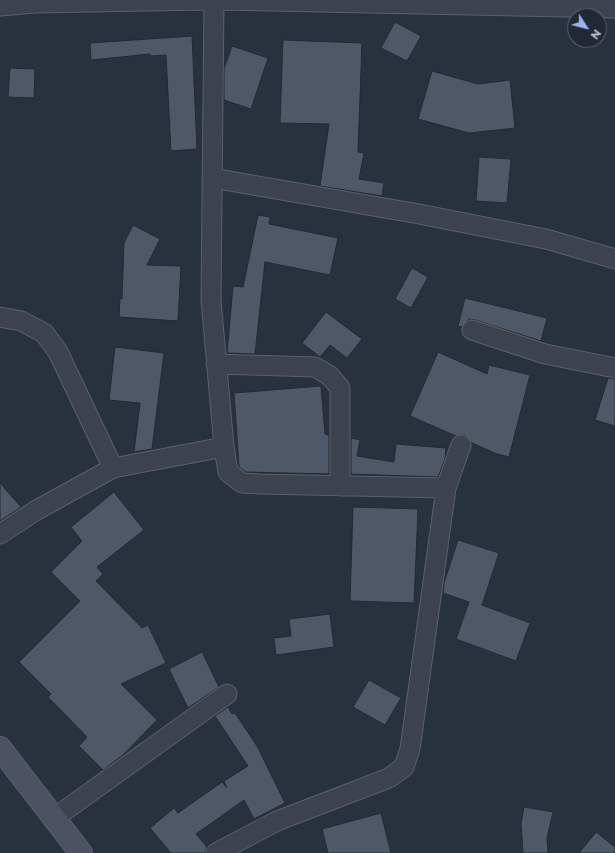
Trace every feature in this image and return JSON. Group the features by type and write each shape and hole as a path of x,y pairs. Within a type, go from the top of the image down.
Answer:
{"main road":[{"path":"0,748 53,819 81,853"}],"street":[{"path":"0,6 35,2 205,0"},
{"path":"214,0 211,300 224,447 228,472 242,483 446,488"},
{"path":"222,0 615,8"},
{"path":"212,178 449,220 546,239 615,259"},
{"path":"0,317 21,321 44,333 58,352 113,468"},
{"path":"472,330 545,354 615,368"},
{"path":"216,364 314,368 330,376 340,388 340,486"},
{"path":"216,853 277,821 389,778 404,767 410,749 446,488 461,445"},
{"path":"0,534 36,511 113,468 224,447"},
{"path":"53,819 227,694"}],"building":[{"path":"395,22 421,36 407,61 381,48"},
{"path":"192,36 197,149 171,151 166,55 150,56 150,54 91,60 90,43"},
{"path":"283,40 362,43 358,152 364,153 359,179 384,183 382,196 320,186 329,124 280,123"},
{"path":"232,46 268,58 251,109 224,100 224,69"},
{"path":"10,68 35,69 34,98 8,97"},
{"path":"432,71 478,84 510,80 515,128 469,133 418,119"},
{"path":"479,157 511,159 507,203 476,201"},
{"path":"258,215 270,217 269,224 338,238 330,275 265,262 255,354 227,353 233,286 243,287"},
{"path":"133,225 160,239 147,265 181,266 178,321 119,317 120,298 122,299 124,243"},
{"path":"412,268 428,277 411,308 395,299"},
{"path":"465,298 547,318 541,341 475,320 469,319 462,327 458,326"},
{"path":"326,312 362,339 347,358 330,345 320,357 302,343"},
{"path":"115,347 164,353 152,449 134,452 140,403 109,400"},
{"path":"438,352 487,374 489,365 530,375 509,457 497,454 472,443 465,435 456,436 410,416"},
{"path":"608,378 615,379 615,426 595,420"},
{"path":"321,386 325,434 329,435 329,474 246,472 239,467 234,393"},
{"path":"351,438 360,440 357,456 394,462 396,444 446,448 445,459 438,477 351,474"},
{"path":"0,483 21,507 0,521"},
{"path":"114,492 144,530 97,567 103,574 96,581 142,628 148,625 166,663 121,684 157,720 123,755 103,770 79,746 87,737 48,697 51,694 19,662 80,601 51,572 82,541 71,527"},
{"path":"353,507 418,509 414,603 350,601"},
{"path":"458,540 499,553 482,605 530,623 516,661 456,639 469,602 443,593 444,583"},
{"path":"330,614 334,647 276,655 274,638 291,636 289,619"},
{"path":"202,652 219,687 188,708 169,669"},
{"path":"369,680 401,698 385,725 353,707"},
{"path":"228,707 232,714 235,713 257,746 285,803 254,819 244,800 196,834 207,847 205,853 171,853 150,828 174,808 178,813 222,782 227,788 224,781 248,766 215,716"},
{"path":"524,807 553,812 547,838 548,853 523,853 521,823"},
{"path":"381,813 391,853 328,853 322,829"},
{"path":"596,832 615,847 615,853 579,853"}]}
